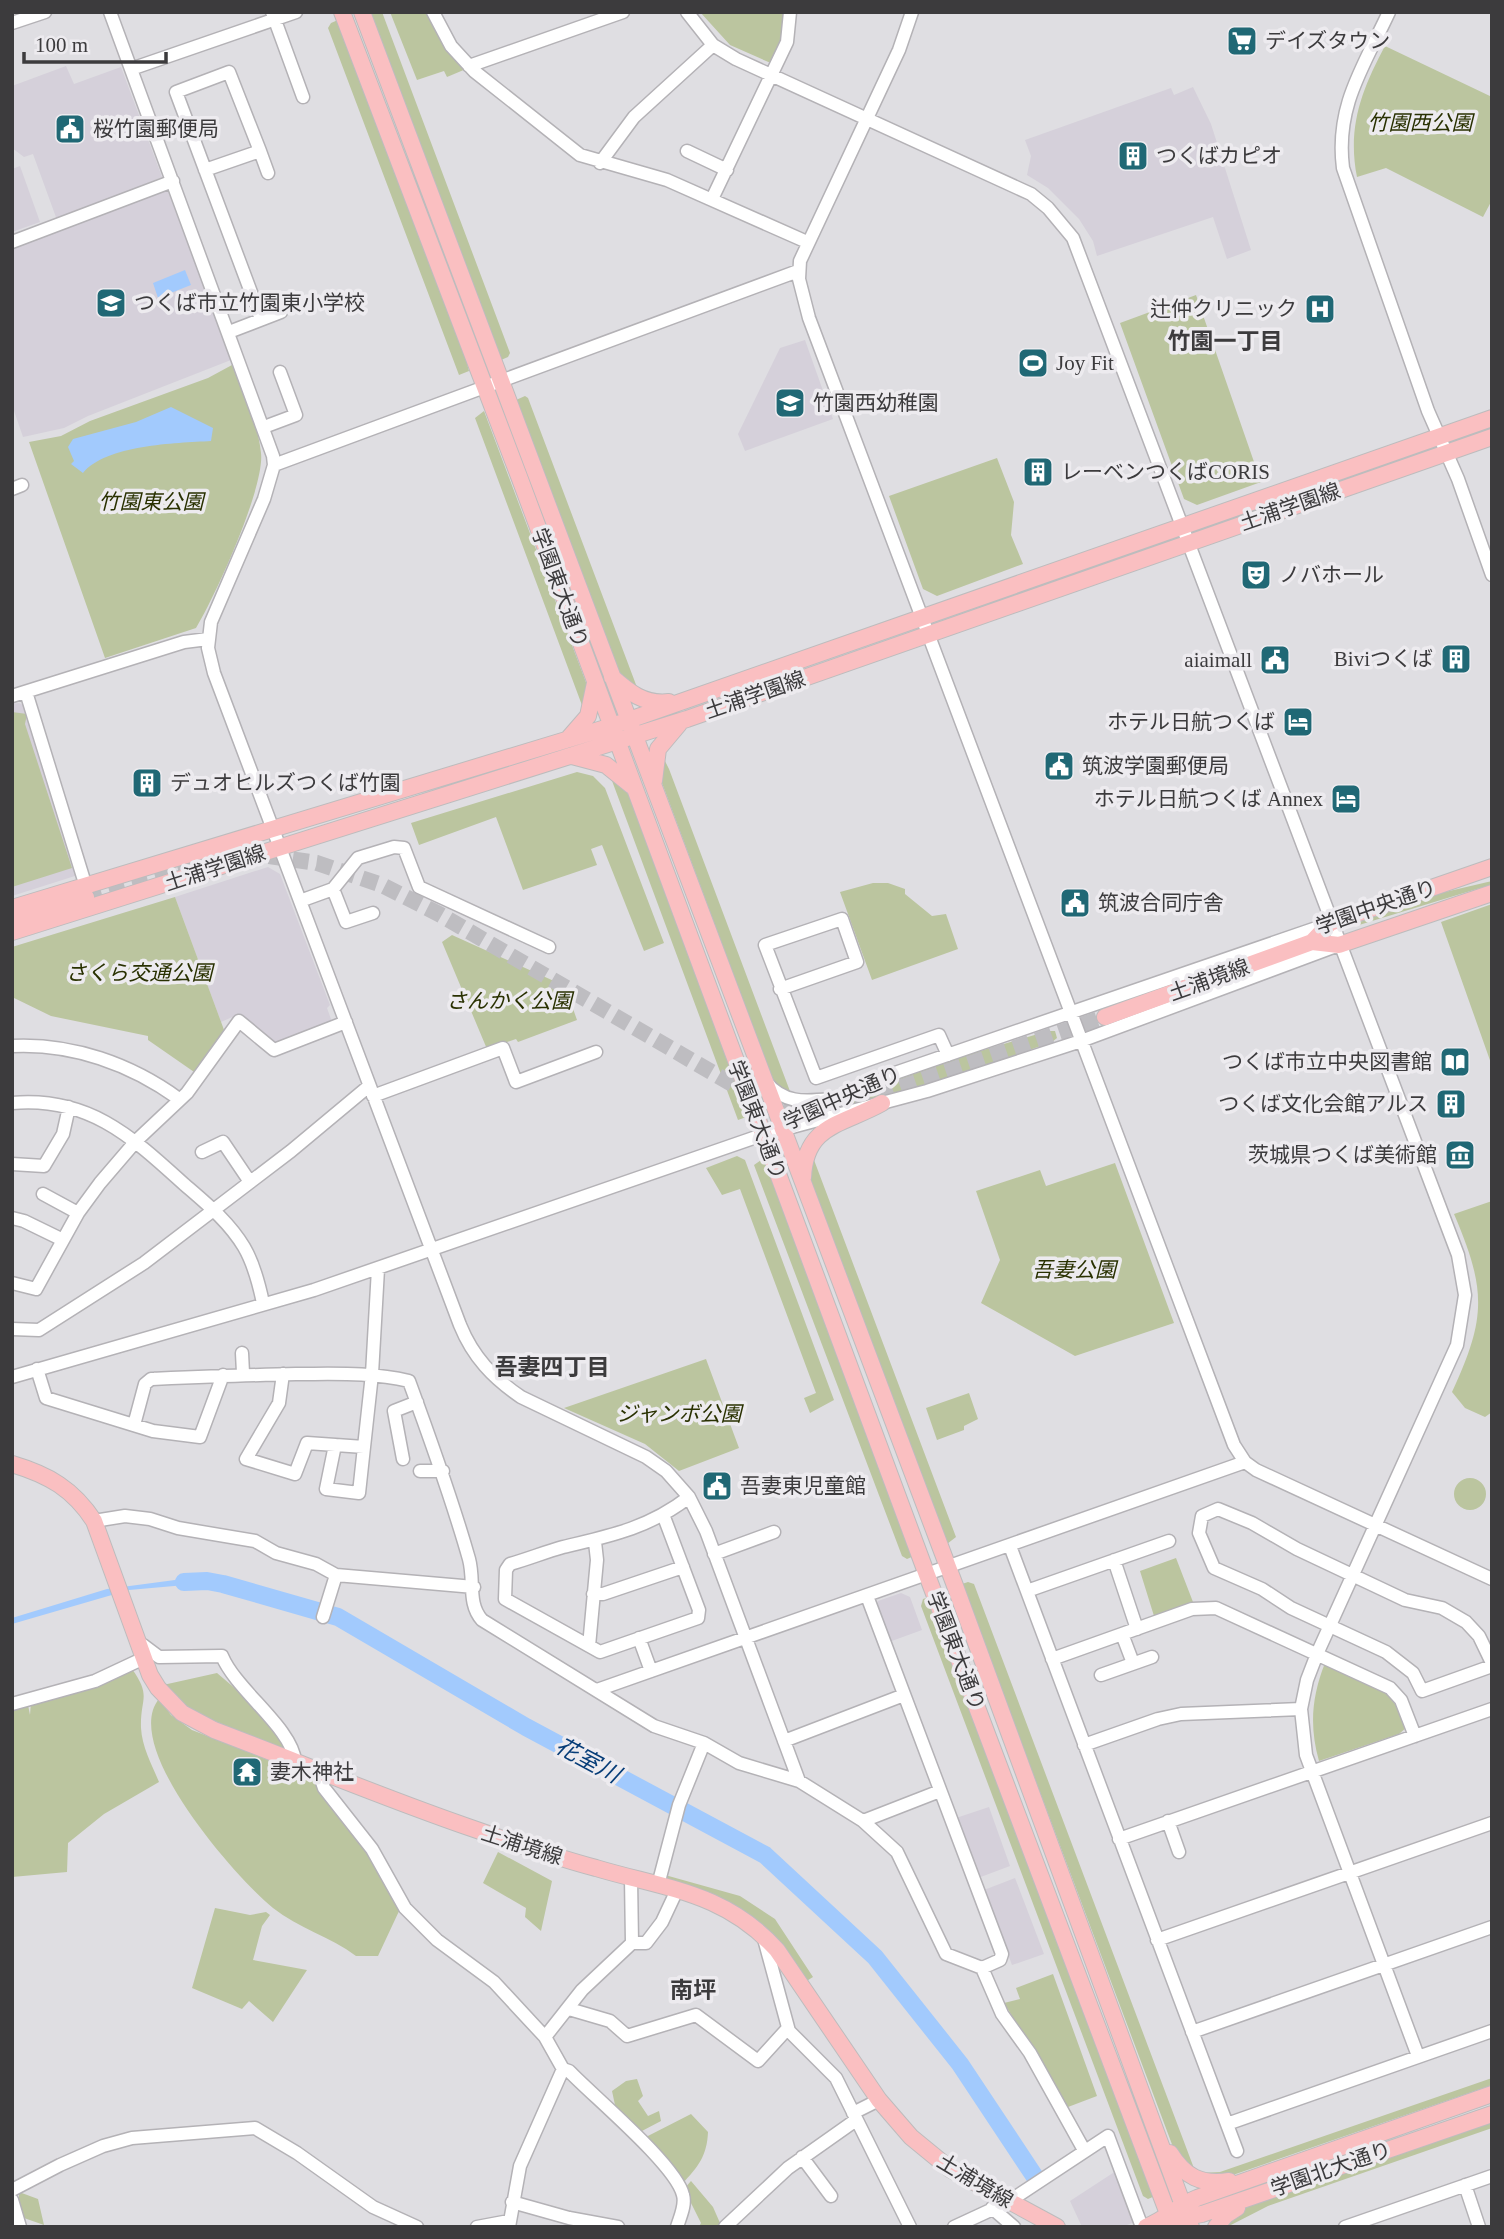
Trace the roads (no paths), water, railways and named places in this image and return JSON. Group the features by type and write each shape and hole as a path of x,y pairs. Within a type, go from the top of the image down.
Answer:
{"main road":[{"name":"学園東大通り","path":"342,12 484,388 623,731 653,788 765,1081 1158,2133 1181,2218"},
{"name":"学園東大通り","path":"362,12 502,381 603,678"},
{"name":"土浦学園線","path":"623,731 685,699 1492,418"},
{"name":"土浦学園線","path":"12,932 623,731 687,719 1492,437"},
{"path":"634,788 606,765 568,749 588,716 603,678 649,701 685,699"},
{"path":"653,788 658,748 668,734 687,719"},
{"name":"学園東大通り","path":"623,731 634,788 927,1575 1181,2218"},
{"name":"土浦学園線","path":"12,908 274,829 568,749"},
{"name":"学園中央通り","path":"1330,923 1492,867"},
{"name":"学園中央通り","path":"1339,945 1492,893"},
{"path":"12,920 86,897"},
{"name":"土浦境線","path":"1312,942 1330,923"},
{"name":"土浦境線","path":"1105,1017 1312,942 1339,945"},
{"path":"802,1184 809,1145 821,1131 882,1103"},
{"name":"土浦境線","path":"12,1464 59,1482 75,1495 94,1521 140,1653 158,1688 182,1713 214,1730 471,1828 677,1890 733,1912 763,1935 879,2100 925,2150 950,2169 1057,2227"},
{"name":"学園北大通り","path":"1181,2218 1262,2176 1492,2094"},
{"name":"学園北大通り","path":"1181,2218 1492,2114"},
{"path":"1158,2133 1178,2167 1195,2179 1213,2183 1262,2176"},
{"path":"1216,2227 1226,2214 1297,2180"},
{"path":"1144,2227 1181,2218"}],"street":[{"path":"12,23 45,12"},
{"path":"110,12 264,427 274,465 264,499 211,622 208,639 215,673 466,1340 490,1373 521,1397 646,1457 666,1471 689,1497 714,1554 799,1781"},
{"path":"131,69 274,16 296,12"},
{"path":"433,12 443,35 469,66 553,137 580,155 600,163 667,180 807,242"},
{"path":"469,66 623,12"},
{"path":"687,12 713,45 771,76 1011,183 1031,194 1064,224 1085,264 1330,923 1458,1255 1465,1295 1457,1345 1317,1654 1307,1680 1301,1709 1303,1744 1311,1772 1418,2056"},
{"path":"712,199 787,43 790,12"},
{"path":"912,12 898,50 807,242 798,271 809,318 1231,1437 1245,1462 1256,1470 1492,1579"},
{"path":"1389,12 1344,111 1342,156 1353,203 1492,575"},
{"path":"274,16 303,97"},
{"path":"600,163 634,117 713,45"},
{"path":"261,319 176,92 229,72 268,173"},
{"path":"205,170 260,151"},
{"path":"687,151 727,170"},
{"path":"12,242 173,181"},
{"path":"274,465 798,271"},
{"path":"229,332 281,312"},
{"path":"264,427 296,415 280,372"},
{"path":"12,696 184,642 208,639"},
{"path":"26,692 83,877"},
{"path":"300,901 333,889 358,858 394,846 404,848 419,887 549,947"},
{"path":"333,889 346,922 373,913"},
{"path":"780,989 857,962 842,919 765,945 780,989 816,1078 939,1035 948,1055"},
{"name":"学園中央通り","path":"12,1377 432,1251 762,1135 839,1097 948,1055 1330,923"},
{"name":"学園中央通り","path":"781,1127 882,1103 1081,1041 1339,945"},
{"path":"12,1283 36,1289 78,1213 136,1141 180,1099 223,1046 239,1021 274,1050 346,1023"},
{"path":"12,1046 48,1047 102,1058 138,1073 180,1099"},
{"path":"12,1329 39,1330 144,1263 371,1091 503,1048 516,1082 596,1052"},
{"path":"765,1081 772,1090 791,1100 807,1102 839,1097"},
{"path":"12,1103 37,1102 69,1107 103,1120 136,1141 212,1209 246,1250 263,1303"},
{"path":"12,1164 44,1166 63,1134 69,1107"},
{"path":"202,1152 223,1142 250,1182"},
{"path":"43,1194 78,1213"},
{"path":"12,1219 24,1221 63,1240"},
{"path":"335,1445 326,1489 359,1493 372,1374 378,1269"},
{"path":"242,1353 243,1373"},
{"path":"37,1369 46,1398 134,1425 200,1437 223,1376"},
{"path":"134,1425 147,1380 243,1373 372,1374 409,1381 443,1471 474,1576 472,1603 482,1620 654,1726 704,1743 738,1763 799,1781 863,1821 897,1852 946,1954 982,1968 1000,1960 1002,1954 867,1596"},
{"path":"283,1374 279,1403 246,1459 295,1474 307,1443 364,1447"},
{"path":"403,1459 394,1410 417,1402"},
{"path":"597,1690 1245,1462"},
{"path":"420,1471 443,1471"},
{"path":"664,1517 700,1616 602,1651 505,1600 506,1570 510,1564 561,1548 595,1542 664,1517 689,1497"},
{"path":"1218,1509 1405,1600 1442,1608 1466,1622 1479,1636 1492,1665 1422,1691 1413,1673 1400,1661 1330,1627 1214,1568 1199,1533 1202,1516 1218,1509"},
{"path":"94,1521 125,1516 150,1519 178,1528 256,1541 276,1553 316,1564 336,1574 474,1587"},
{"path":"714,1554 774,1532"},
{"path":"1027,1591 1169,1541"},
{"path":"589,1646 597,1560 595,1542"},
{"path":"1010,1546 1237,2151"},
{"path":"1114,1560 1137,1629"},
{"path":"593,1594 603,1594 683,1567"},
{"path":"324,1612 336,1574"},
{"path":"1052,1659 1192,1609 1210,1607 1395,1692 1415,1736"},
{"path":"1122,1634 1133,1664"},
{"path":"639,1638 652,1671"},
{"path":"12,1704 95,1681 140,1653 143,1645 152,1655 159,1657 222,1656 232,1677 258,1703 292,1748 295,1761"},
{"path":"1101,1675 1152,1657"},
{"path":"784,1741 904,1695"},
{"path":"1084,1745 1158,1719 1181,1714 1301,1709"},
{"path":"1119,1839 1492,1709"},
{"path":"658,1885 678,1810 704,1743"},
{"path":"318,1770 324,1788 372,1849 405,1908 437,1940 494,1982 545,2038 562,2069 569,2071 639,2137 675,2180 684,2198 677,2227"},
{"path":"863,1821 940,1791"},
{"path":"1168,1821 1179,1852"},
{"path":"1157,1940 1492,1823"},
{"path":"631,1878 632,1943"},
{"path":"545,2038 582,1990 632,1943 646,1943 662,1922 677,1890"},
{"path":"1192,2032 1492,1927"},
{"path":"763,1935 788,2028 836,2078 910,2227"},
{"path":"982,1968 1002,2014 1030,2053 1084,2150"},
{"path":"569,2009 610,2021 627,2036 696,2015 758,2062 788,2028"},
{"path":"1227,2124 1492,2031"},
{"path":"477,2227 509,2224 512,2202 531,2136 562,2069"},
{"path":"725,2227 802,2157 879,2100"},
{"path":"12,2190 71,2160 132,2138 255,2128 373,2207 417,2227"},
{"path":"954,2227 1008,2202 1108,2136 1144,2227"},
{"path":"802,2157 831,2196"},
{"path":"1345,2227 1492,2176"},
{"path":"1465,2185 1479,2227"},
{"path":"12,2200 20,2227"},
{"path":"512,2202 569,2218 618,2227"},
{"path":"992,2208 1014,2227"}],"water":[{"path":"185,270 191,285 158,298 153,283"},
{"path":"171,407 213,428 211,441 124,451 108,456 83,473 71,464 74,461 68,447 73,439 136,422"},
{"path":"207,1578 208,1583 129,1590 12,1624 12,1618 107,1589"}],"waterway":[{"name":"花室川","path":"184,1582 207,1581 223,1584 338,1617 526,1727 765,1855 875,1957 960,2064 1035,2177"}],"tunnel":[{"path":"269,856 317,863 382,885 439,914 751,1095 778,1105 802,1108 833,1106 867,1099 1105,1017"},
{"path":"86,897 216,862"}],"place":[{"name":"デイズタウン","path":"1242,41"},
{"name":"桜竹園郵便局","path":"70,129"},
{"name":"つくばカピオ","path":"1133,156"},
{"name":"つくば市立竹園東小学校","path":"111,303"},
{"name":"辻仲クリニック","path":"1320,309"},
{"name":"Joy Fit","path":"1033,363"},
{"name":"竹園西幼稚園","path":"790,403"},
{"name":"レーベンつくばCORIS","path":"1038,472"},
{"name":"ノバホール","path":"1256,575"},
{"name":"Biviつくば","path":"1456,659"},
{"name":"aiaimall","path":"1275,660"},
{"name":"ホテル日航つくば","path":"1298,722"},
{"name":"筑波学園郵便局","path":"1059,766"},
{"name":"デュオヒルズつくば竹園","path":"147,783"},
{"name":"ホテル日航つくば Annex","path":"1346,799"},
{"name":"筑波合同庁舎","path":"1075,903"},
{"name":"つくば市立中央図書館","path":"1455,1062"},
{"name":"つくば文化会館アルス","path":"1451,1104"},
{"name":"茨城県つくば美術館","path":"1460,1155"},
{"name":"吾妻東児童館","path":"717,1486"},
{"name":"妻木神社","path":"247,1772"}],"district":[{"name":"竹園一丁目","path":"1225,341"},
{"name":"吾妻四丁目","path":"552,1367"},
{"name":"南坪","path":"693,1990"}],"park label":[{"name":"竹園西公園","path":"1420,123"},
{"name":"竹園東公園","path":"151,502"},
{"name":"さくら交通公園","path":"139,973"},
{"name":"さんかく公園","path":"509,1001"},
{"name":"吾妻公園","path":"1074,1270"},
{"name":"ジャンボ公園","path":"679,1414"}]}
